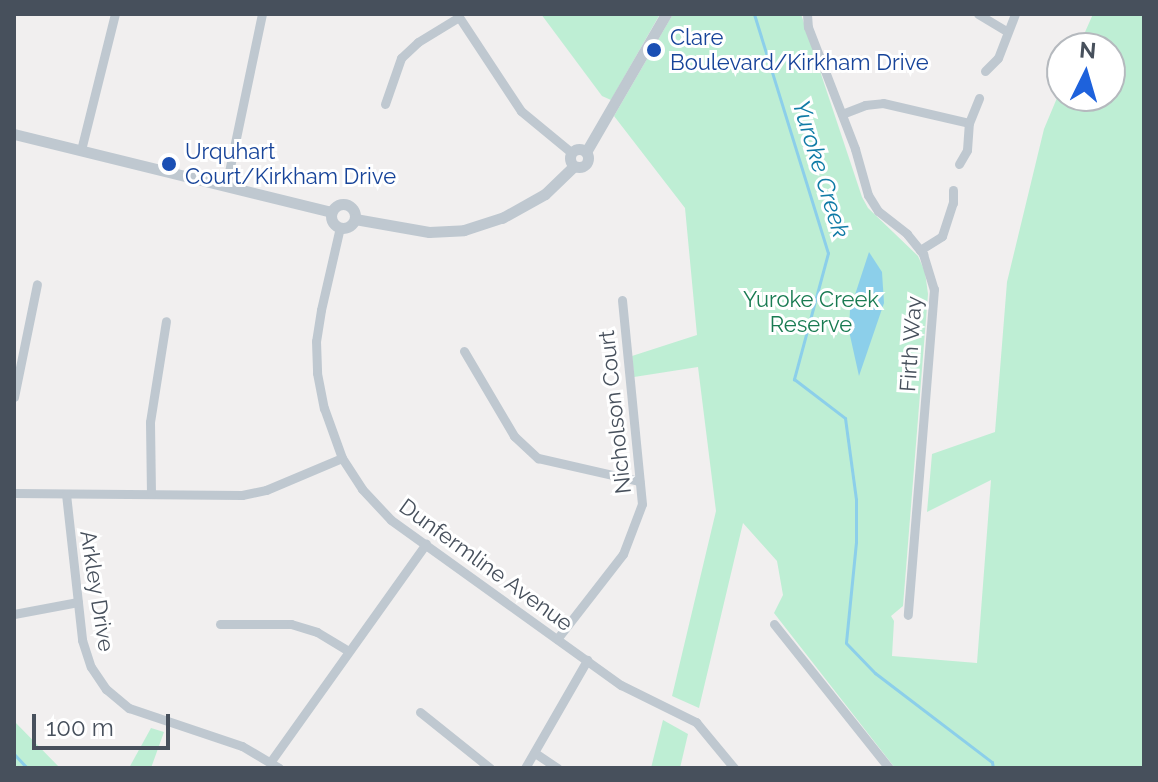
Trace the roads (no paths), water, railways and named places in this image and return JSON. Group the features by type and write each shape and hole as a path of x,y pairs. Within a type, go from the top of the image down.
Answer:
{"street":[{"path":"81,150 115,14"},
{"path":"226,186 262,14"},
{"path":"586,152 579,149 572,153 570,161 574,166 581,168 587,164 586,152 666,14"},
{"name":"Firth Way","path":"807,14 868,195 878,211 907,234 920,250 934,289 908,615"},
{"path":"978,14 1006,31"},
{"path":"985,71 998,58 1015,14"},
{"path":"385,104 401,58 418,42 458,16 521,111 572,153"},
{"path":"959,164 967,150 969,123 979,98"},
{"path":"842,114 865,105 883,103 969,123"},
{"path":"14,134 332,212"},
{"path":"355,219 429,232 464,230 502,218 545,194 574,166"},
{"path":"920,250 942,236 953,203 953,190"},
{"path":"346,204 352,208 355,219 350,226 340,227 334,223 332,212 336,206 346,204"},
{"name":"Dunfermline Avenue","path":"340,227 316,341 324,408 342,458 362,489 381,509 426,544 621,685 696,722 734,768"},
{"path":"14,397 37,284"},
{"name":"Nicholson Court","path":"557,639 623,554 642,504 622,300"},
{"path":"151,494 150,422 166,321"},
{"path":"464,351 514,436 538,458 639,481"},
{"path":"14,493 242,495 266,490 342,458"},
{"name":"Arkley Drive","path":"66,494 82,640 91,667 106,689 129,708 213,735 275,765"},
{"path":"275,765 349,651 426,544"},
{"path":"14,614 78,602"},
{"path":"773,623 889,768"},
{"path":"220,624 291,624 317,632 349,651"},
{"path":"525,768 587,660"},
{"path":"420,712 490,768"},
{"path":"535,753 557,768"}],"water":[{"path":"869,252 882,272 884,303 859,376 849,331 850,310"}],"waterway":[{"name":"Yuroke Creek","path":"754,14 828,253 794,379 845,418 856,499 856,542 846,643 875,673 992,762 993,768"},
{"path":"14,754 27,768"}],"place":[{"name":"Clare Boulevard/Kirkham Drive","path":"654,50"},
{"name":"Urquhart Court/Kirkham Drive","path":"169,164"}],"park label":[{"name":"Yuroke Creek Reserve","path":"811,312"}]}
